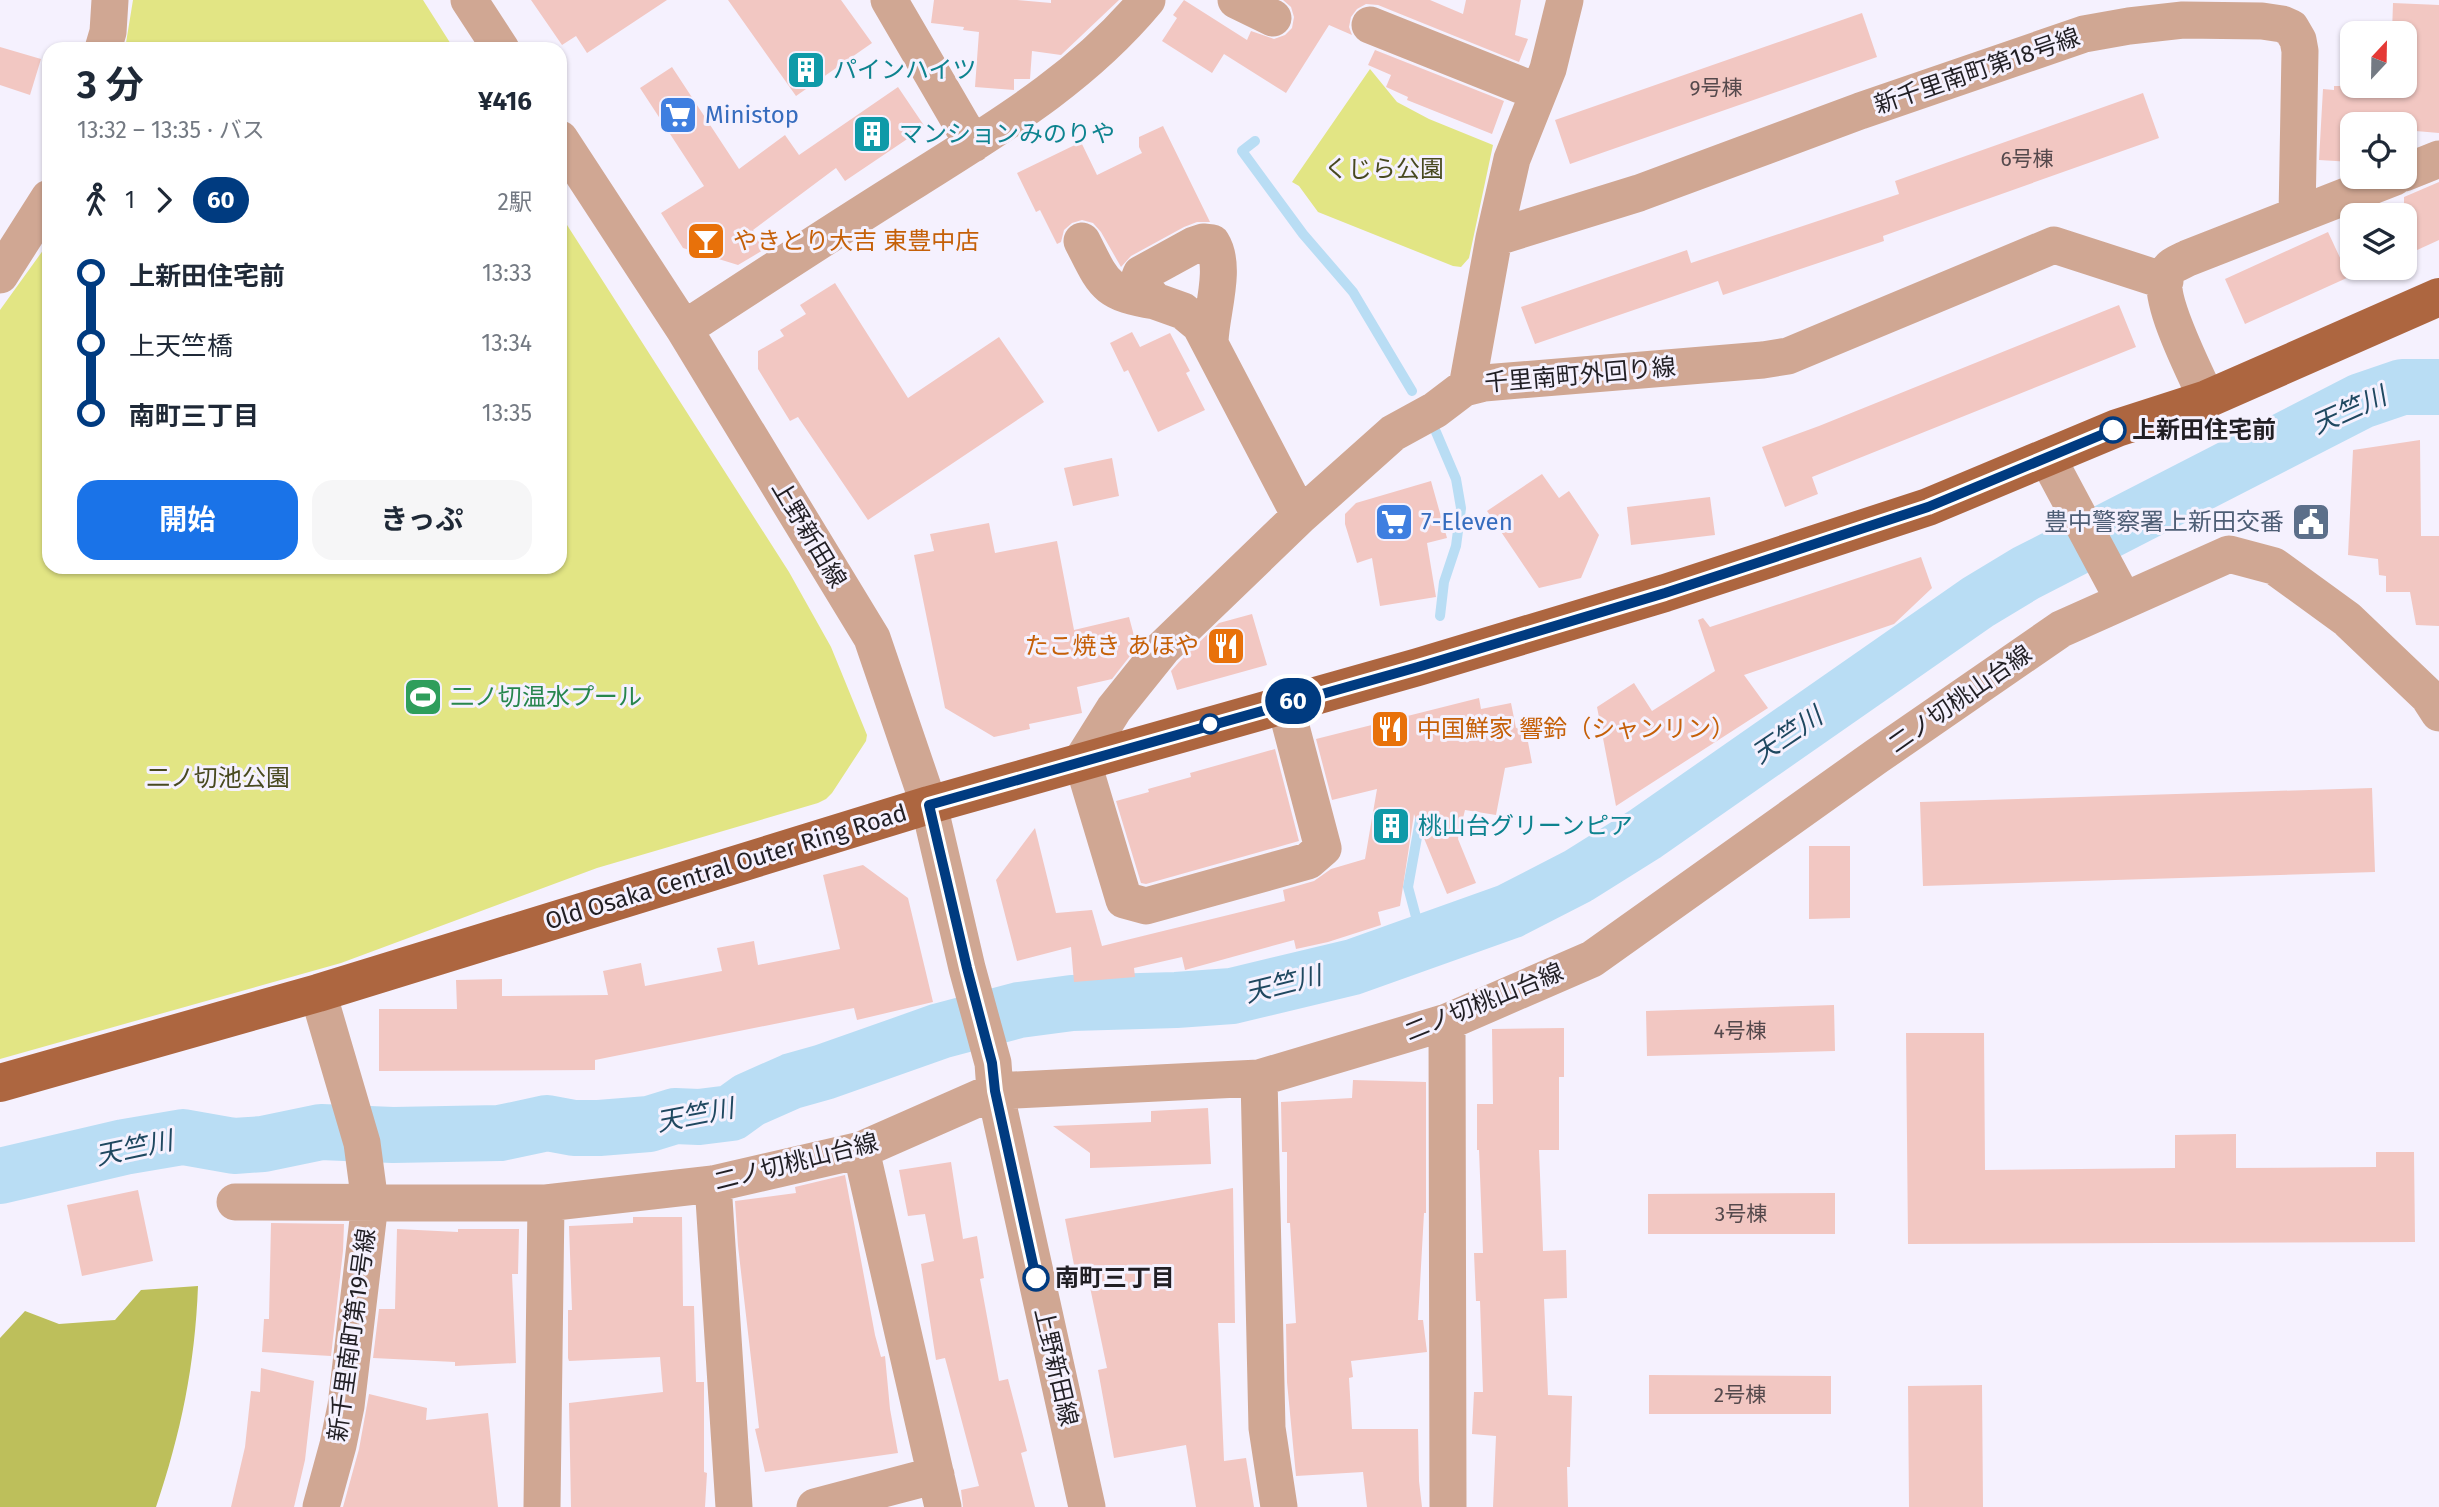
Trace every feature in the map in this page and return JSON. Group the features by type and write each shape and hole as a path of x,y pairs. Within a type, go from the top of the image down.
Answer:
{"main road":[{"name":"Old Osaka Central Outer Ring Road","path":"0,1083 318,993 929,805 1431,663 1705,580 1928,507 2117,428 2207,400 2439,297"}],"street":[{"path":"105,42 110,0"},
{"path":"469,0 496,42"},
{"path":"889,0 973,144"},
{"path":"684,329 1036,103 1075,73 1112,39 1147,0"},
{"path":"1236,0 1273,18"},
{"path":"1466,387 1512,159 1550,62 1565,0"},
{"name":"新千里南町第18号線","path":"1494,238 1639,192 1860,111 2084,34 2183,20 2272,23 2291,28 2300,51 2297,215"},
{"path":"1370,24 1538,92"},
{"name":"上野新田線","path":"567,150 684,329 872,638 929,805 994,1077 1087,1507"},
{"path":"2417,168 2439,159"},
{"path":"2207,400 2168,306 2165,281 2167,272 2178,263 2364,189"},
{"path":"0,275 42,209"},
{"path":"1082,241 1105,284 1135,298 1155,301 1193,317 1200,325 1300,516"},
{"path":"1155,301 1139,282 1141,274 1194,245 1212,243 1216,249 1219,272 1210,321 1210,341"},
{"name":"千里南町外回り線","path":"1082,760 1114,709 1163,648 1300,516 1388,437 1429,414 1466,387 1485,383 1763,360 1798,353 2054,245 2165,281"},
{"path":"2047,457 2124,601"},
{"name":"二ノ切桃山台線","path":"235,1202 546,1203 713,1184 861,1150 994,1077 1259,1078 1447,1022 1592,959 2061,629 2229,554 2274,566 2347,619 2428,696 2439,713"},
{"path":"1082,760 1124,900 1146,906 1296,865 1308,861 1323,848 1285,704"},
{"path":"318,993 362,1143 370,1203"},
{"path":"1447,1022 1448,1507"},
{"path":"1259,1078 1267,1428 1279,1507"},
{"path":"814,1507 939,1491 861,1150"},
{"path":"713,1184 734,1507"},
{"name":"新千里南町第19号線","path":"321,1507 346,1406 370,1203"},
{"path":"542,1507 546,1203"}],"green space":[{"path":"133,0 423,0 450,42 126,42"},
{"name":"くじら公園","path":"1370,69 1397,102 1429,119 1493,145 1469,258 1461,267 1318,212 1299,186 1292,182"},
{"name":"二ノ切池公園","path":"567,225 789,572 831,647 867,735 866,741 832,793 818,803 597,868 341,963 0,1059 0,310 42,252 42,574 567,574"}],"shaded area":[{"path":"198,1286 194,1343 185,1398 173,1452 156,1507 0,1507 0,1338 25,1311 59,1324 115,1320 141,1290"}],"building":[{"path":"531,0 667,0 587,53 576,36 567,42 560,42"},
{"name":"パインハイツ","path":"728,0 841,0 872,43 796,96"},
{"path":"934,0 1017,0 1051,3 1051,0 1119,0 1061,55 1032,51 1030,79 1014,79 1014,90 975,87 979,32 963,30 964,27 931,23"},
{"path":"1184,0 1247,40 1251,31 1274,39 1285,35 1292,28 1294,17 1291,7 1283,0 1430,0 1463,14 1466,0 1521,0 1515,35 1528,39 1519,62 1378,5 1366,4 1357,9 1351,17 1349,27 1352,35 1329,25 1286,93 1224,54 1212,73 1162,41 1177,18 1173,15"},
{"path":"2393,3 2439,5 2439,133 2417,131 2417,112 2340,112 2340,161 2319,160 2323,89 2334,90 2334,86 2340,86 2340,98 2417,98 2417,21 2392,21"},
{"path":"1862,13 1877,57 1570,164 1555,120"},
{"path":"0,47 41,59 30,95 0,85"},
{"path":"1375,50 1504,101 1492,134 1407,100 1408,97 1386,87 1391,75 1368,65"},
{"path":"672,67 739,169 785,135 799,155 898,87 925,127 845,181 836,168 753,230 765,249 738,265 683,248 661,213 704,186 640,88"},
{"path":"2143,93 2159,138 1883,236 1884,241 1723,295 1718,281 1535,344 1521,307 1687,250 1691,263 1899,194 1895,181"},
{"path":"1163,126 1210,222 1197,222 1184,227 1131,256 1121,267 1093,223 1082,220 1072,223 1064,230 1061,242 1057,244 1040,210 1036,212 1017,173 1081,142 1097,175 1142,153 1139,137"},
{"path":"2439,182 2439,240 2417,250 2417,203 2404,203 2404,197"},
{"path":"2328,232 2340,258 2340,280 2342,280 2245,324 2225,279"},
{"path":"835,283 908,398 999,337 1044,402 868,520 798,417 790,421 758,369 758,351 784,336 780,330 806,314 800,305"},
{"path":"2119,305 2136,347 1812,477 1818,494 1785,507 1762,447"},
{"path":"1132,332 1140,347 1170,333 1190,371 1186,373 1205,410 1158,432 1128,370 1124,372 1110,343"},
{"path":"2420,440 2421,536 2439,536 2439,626 2416,625 2410,592 2386,592 2386,576 2379,575 2378,559 2348,555 2353,450"},
{"path":"1112,458 1119,496 1073,506 1064,468"},
{"path":"1542,474 1559,498 1569,491 1599,535 1581,578 1539,588 1487,511"},
{"name":"7-Eleven","path":"1431,481 1447,538 1427,543 1436,597 1380,606 1372,558 1357,563 1345,524 1345,514 1356,503"},
{"path":"1710,497 1715,535 1631,545 1627,507"},
{"path":"989,523 995,553 1057,541 1074,630 1129,617 1137,647 1112,679 1077,687 1082,713 1029,724 1030,729 994,737 945,708 914,555 934,551 930,534"},
{"path":"1921,557 1932,588 1894,624 1744,675 1768,708 1616,806 1597,707 1634,683 1652,711 1715,671 1698,620 1703,618 1710,627"},
{"name":"たこ焼き あほや","path":"1252,614 1267,665 1177,690 1171,671 1179,662 1219,623"},
{"path":"1479,698 1481,709 1511,703 1516,728 1525,726 1532,763 1505,768 1496,815 1465,810 1458,839 1476,883 1447,894 1414,814 1400,906 1378,912 1381,925 1296,949 1294,940 1185,970 1182,957 1134,968 1135,977 1074,982 1071,947 1017,961 996,880 1035,828 1056,913 1092,910 1102,946 1285,901 1283,890 1314,881 1331,869 1365,859 1377,789 1332,800 1316,739"},
{"path":"1275,749 1299,841 1146,884 1141,883 1116,801 1191,777 1190,773"},
{"path":"2372,788 2375,872 1923,886 1920,802"},
{"path":"1809,846 1850,846 1850,918 1809,919"},
{"path":"863,865 908,898 933,1002 857,1020 854,1008 595,1060 595,1070 379,1071 379,1009 457,1009 456,980 502,979 502,996 608,995 603,971 641,963 645,986 722,971 717,948 754,941 758,965 840,949 823,875"},
{"path":"1834,1005 1835,1051 1647,1056 1646,1011"},
{"path":"1564,1028 1564,1077 1559,1077 1559,1150 1539,1150 1543,1251 1566,1250 1567,1298 1544,1299 1548,1395 1572,1396 1570,1467 1567,1467 1568,1507 1493,1507 1496,1436 1472,1434 1474,1392 1483,1392 1480,1301 1476,1301 1474,1253 1483,1253 1477,1104 1493,1104 1492,1029"},
{"path":"1906,1033 1984,1033 1985,1170 2175,1168 2175,1135 2236,1134 2236,1168 2376,1167 2376,1152 2414,1152 2415,1242 1908,1244"},
{"path":"1353,1080 1426,1082 1426,1213 1418,1320 1423,1320 1427,1352 1351,1361 1353,1377 1349,1378 1352,1429 1418,1429 1422,1507 1367,1507 1363,1472 1296,1476 1287,1382 1286,1324 1296,1323 1290,1223 1287,1223 1287,1152 1282,1152 1281,1102 1352,1098"},
{"path":"1208,1108 1211,1164 1090,1168 1090,1153 1053,1126 1151,1122 1151,1111"},
{"path":"951,1162 963,1239 977,1236 984,1278 980,1279 999,1381 1008,1379 1027,1451 1021,1453 1035,1507 963,1507 961,1490 979,1486 945,1358 936,1360 921,1264 934,1261 925,1214 908,1216 899,1170"},
{"path":"845,1175 875,1335 881,1357 885,1356 898,1453 765,1472 755,1429 759,1428 735,1201 796,1193 795,1187"},
{"path":"1233,1188 1235,1323 1218,1323 1224,1461 1246,1458 1254,1507 1196,1507 1186,1445 1114,1458 1098,1370 1107,1368 1087,1273 1076,1275 1065,1219"},
{"path":"138,1190 153,1261 82,1276 67,1205"},
{"path":"1835,1193 1835,1234 1648,1234 1648,1194"},
{"path":"633,1217 682,1217 683,1306 694,1306 696,1382 704,1382 704,1472 707,1473 705,1507 571,1507 569,1403 663,1392 660,1357 569,1361 568,1358 568,1310 572,1310 569,1226 633,1223"},
{"path":"271,1223 344,1224 331,1356 262,1352 264,1319 269,1319"},
{"path":"397,1229 458,1232 458,1229 519,1229 518,1274 512,1274 516,1363 455,1366 455,1362 373,1358 379,1309 395,1309"},
{"path":"261,1368 314,1381 305,1460 294,1507 231,1507 245,1447 251,1391 260,1392"},
{"path":"1649,1375 1831,1376 1831,1414 1649,1414"},
{"path":"1982,1385 1983,1507 1909,1507 1908,1386"},
{"path":"369,1394 427,1408 426,1420 488,1413 498,1507 343,1507 359,1449"}],"waterway":[{"path":"1255,141 1242,151 1303,234 1353,292 1412,391"},
{"name":"天竺川","path":"0,1176 124,1147 183,1137 234,1146 263,1144 321,1132 393,1135 500,1133 547,1123 574,1128 599,1128 649,1124 675,1116 699,1117 731,1113 749,1100 792,1081 940,1031 1019,1010 1072,1003 1232,996 1353,967 1510,911 1578,876 1645,834 1978,602 2026,573 2361,401 2402,387 2439,387"},
{"path":"1436,432 1456,479 1461,508 1456,546 1444,582 1440,616"},
{"path":"1421,815 1408,887 1423,943"}],"bus line":[{"name":"60","path":"1036,1278 995,1091 992,1063 929,805 1418,667 1665,593 1928,507 2113,430"}],"place":[{"name":"パインハイツ","path":"806,70"},
{"name":"Ministop","path":"678,115"},
{"name":"マンションみのりや","path":"872,134"},
{"name":"やきとり大吉 東豊中店","path":"706,241"},
{"name":"上新田住宅前","path":"2113,430"},
{"name":"7-Eleven","path":"1394,522"},
{"name":"豊中警察署上新田交番","path":"2311,522"},
{"name":"たこ焼き あほや","path":"1226,646"},
{"name":"二ノ切温水プール","path":"423,697"},
{"name":"中国鮮家 響鈴（シャンリン）","path":"1390,729"},
{"name":"桃山台グリーンピア","path":"1391,826"},
{"name":"南町三丁目","path":"1036,1278"}]}
